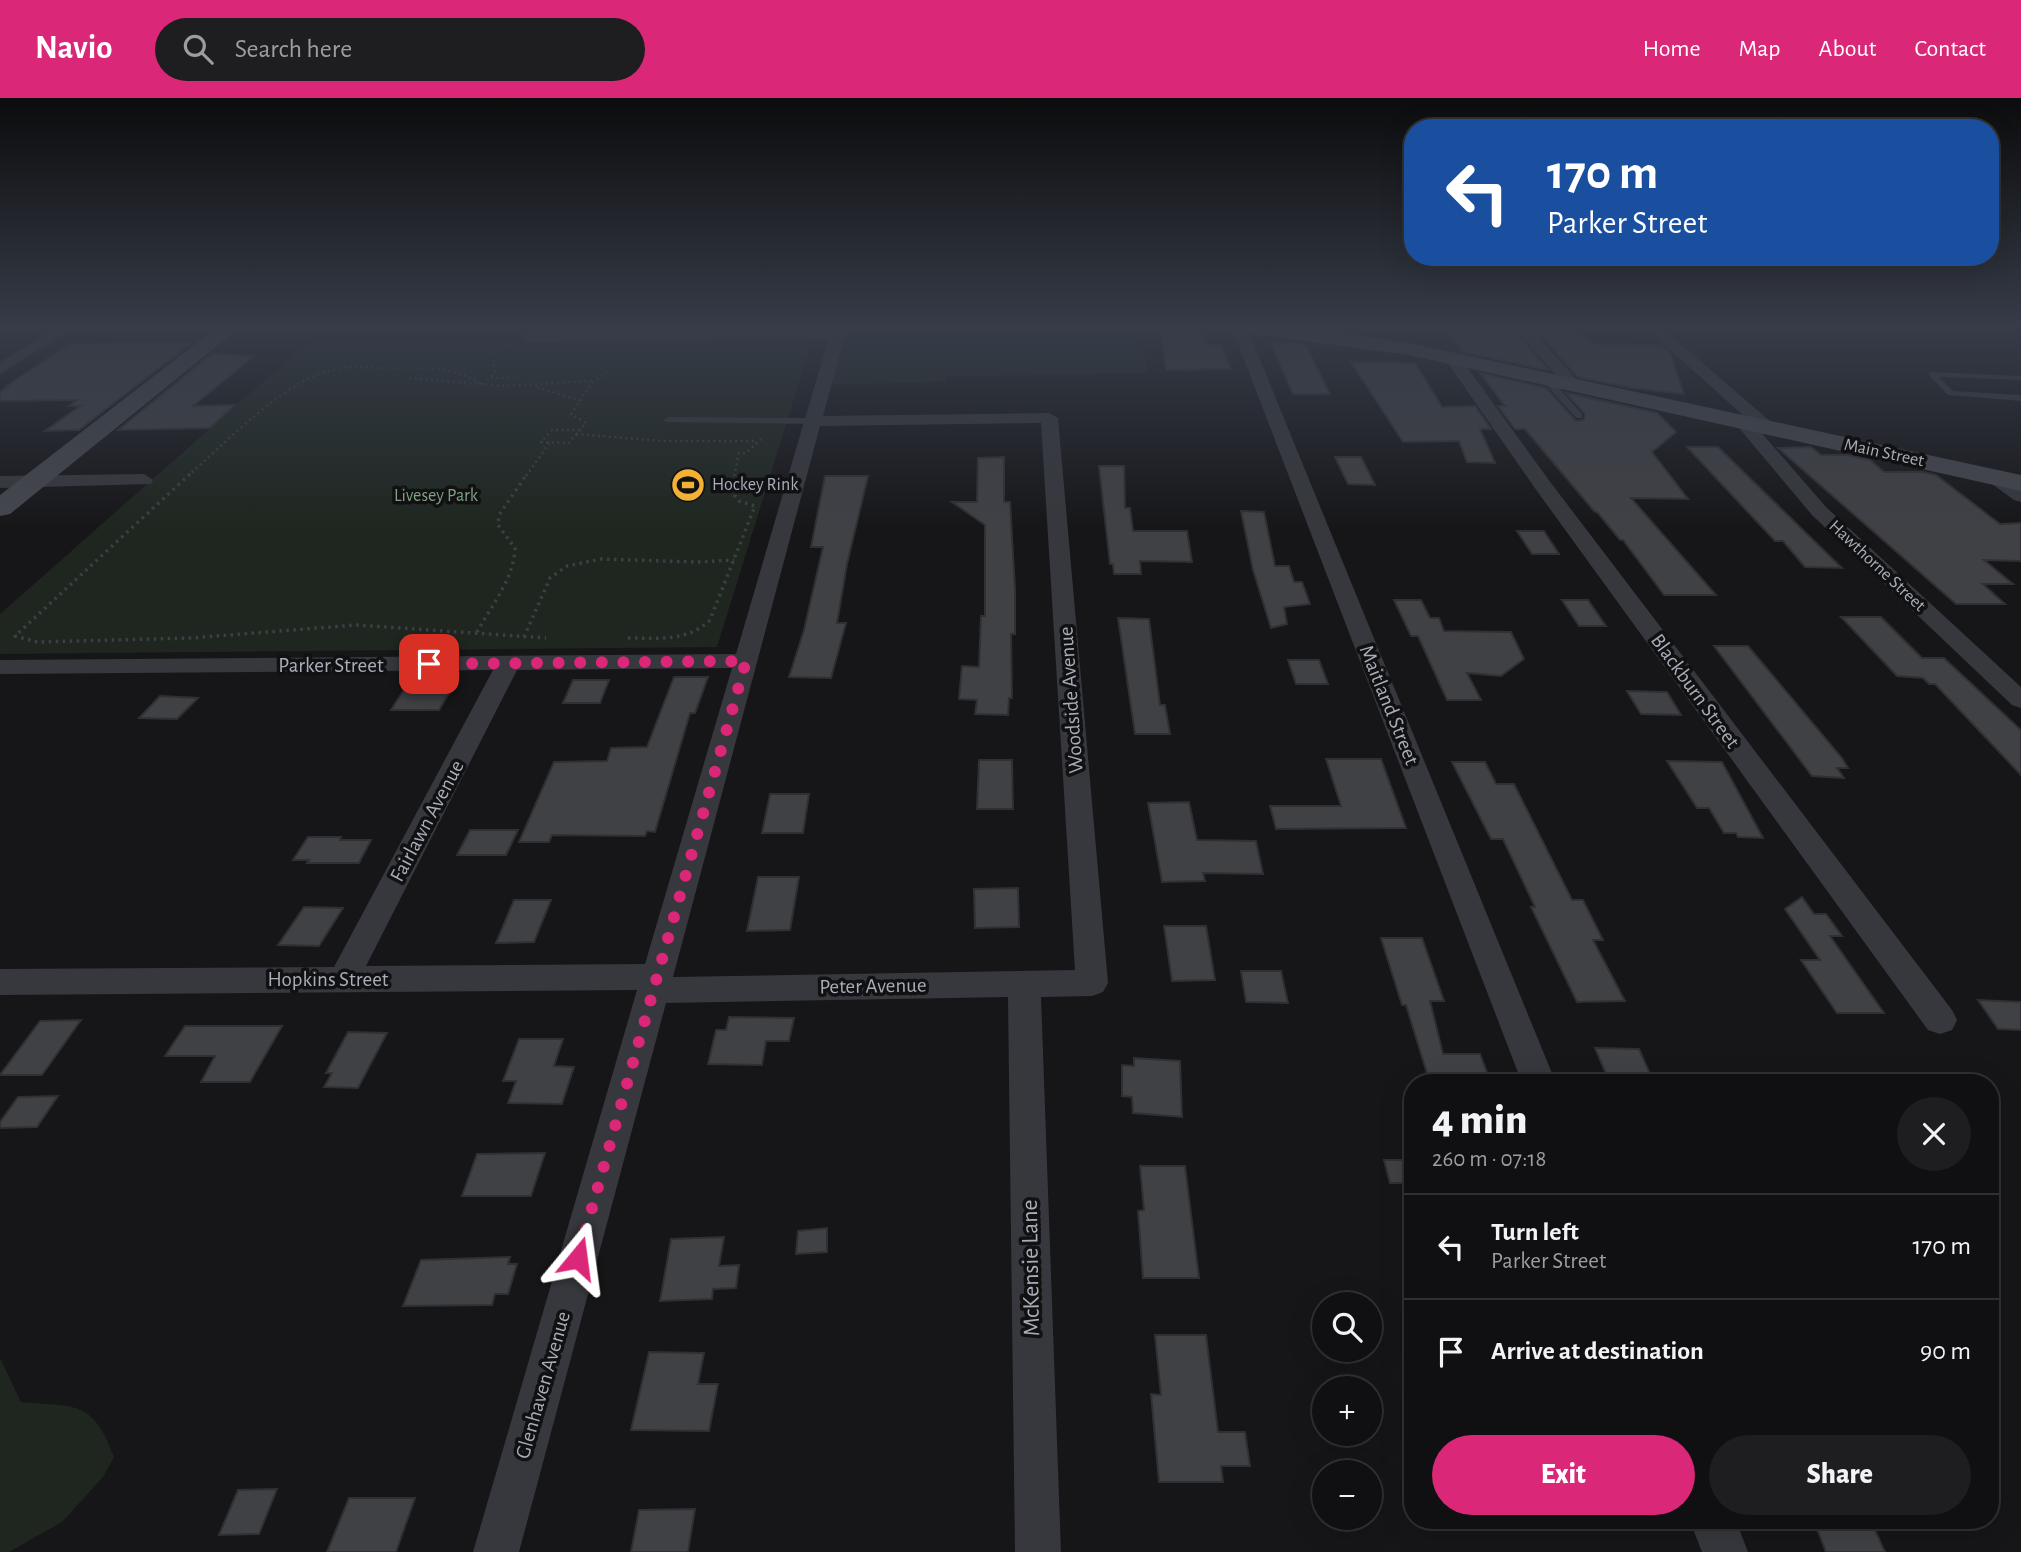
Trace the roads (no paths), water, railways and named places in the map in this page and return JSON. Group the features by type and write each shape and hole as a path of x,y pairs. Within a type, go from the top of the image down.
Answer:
{"main road":[{"path":"0,508 143,396"},
{"name":"Main Street","path":"1626,396 2021,483"}],"street":[{"name":"Glenhaven Avenue","path":"496,1552 820,396"},
{"name":"Maitland Street","path":"1266,396 1535,1074"},
{"name":"Blackburn Street","path":"1479,396 1537,478 1940,1020"},
{"name":"Hawthorne Street","path":"1724,396 1754,424 1819,511 2021,700"},
{"name":"Woodside Avenue","path":"813,423 1049,418 1092,983"},
{"path":"1995,477 2021,496"},
{"path":"0,482 145,480"},
{"name":"Parker Street","path":"0,667 746,661"},
{"name":"Fairlawn Avenue","path":"344,979 509,663"},
{"name":"Hopkins Street","path":"0,982 344,979 655,984"},
{"name":"Peter Avenue","path":"655,984 1092,983"},
{"name":"McKensie Lane","path":"1024,984 1038,1552"},
{"path":"1716,1529 1726,1552"}],"lane":[{"path":"1561,396 1579,416"},
{"path":"1991,396 2021,398"},
{"path":"668,420 813,423"}],"place":[{"name":"Hockey Rink","path":"688,485"}],"park label":[{"name":"Livesey Park","path":"436,496"}]}
